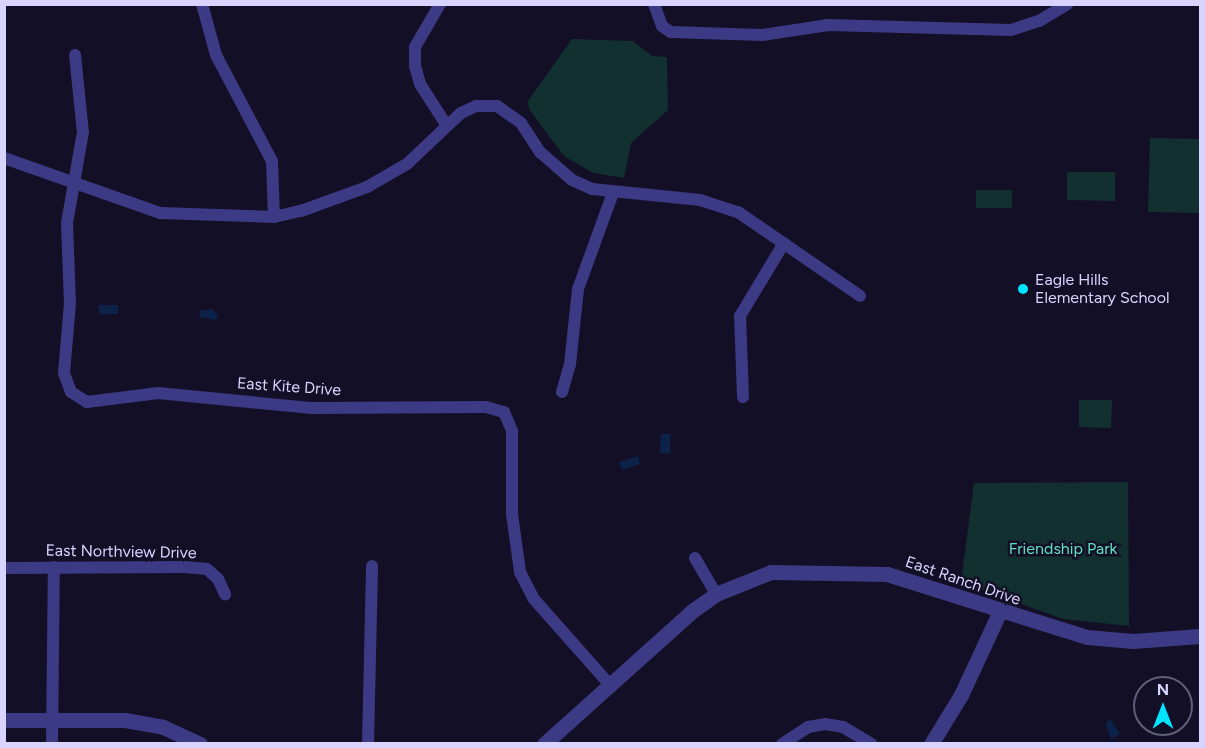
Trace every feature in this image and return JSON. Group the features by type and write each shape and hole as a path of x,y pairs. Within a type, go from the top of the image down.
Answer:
{"street":[{"path":"202,4 216,55 272,161 274,217"},
{"path":"440,4 415,47 415,66 420,84 447,126"},
{"path":"654,4 662,26 671,32 692,35 762,35 828,25 1011,30 1039,21 1067,4"},
{"path":"75,55 83,132 76,183"},
{"path":"4,158 160,213 274,217 301,211 367,187 407,164 447,126 476,106 497,106 512,114 552,165 572,180 613,193 684,198 719,205 754,221 860,296"},
{"name":"East Kite Drive","path":"76,183 67,223 70,303 64,373 71,392 87,402 158,393 312,408 486,407 506,415 513,431 513,514 520,572 533,598 610,685"},
{"path":"562,392 570,364 578,289 613,193"},
{"path":"743,397 740,316 784,243"},
{"path":"695,558 716,594"},
{"path":"368,744 372,566"},
{"path":"52,744 54,567"},
{"name":"East Northview Drive","path":"4,568 207,569 218,579 225,594"},
{"name":"East Ranch Drive","path":"553,741 610,685 716,594 771,572 860,572 913,580 999,613 1087,637 1133,641 1200,636"},
{"path":"931,744 961,695 999,613"},
{"path":"4,720 125,720 163,727 200,744"},
{"path":"782,744 808,727 825,724 843,727 871,744"}],"green space":[{"path":"572,39 633,41 652,56 667,57 668,110 631,143 624,178 593,173 564,156 529,109 528,101"},
{"path":"1150,138 1200,139 1200,213 1148,212"},
{"path":"1067,172 1115,172 1115,201 1067,200"},
{"path":"976,190 1012,190 1012,208 976,208"},
{"path":"1079,400 1112,400 1111,428 1079,427"},
{"name":"Friendship Park","path":"1128,482 1129,626 1063,619 961,582 974,483"}],"water":[{"path":"99,305 118,305 118,314 99,314"},
{"path":"212,309 218,315 216,320 199,317 200,311"},
{"path":"661,434 670,434 670,454 660,453"},
{"path":"638,456 640,464 622,470 619,462"},
{"path":"1110,718 1120,734 1111,739 1106,724"}],"place":[{"name":"Eagle Hills Elementary School","path":"1023,289"}]}
